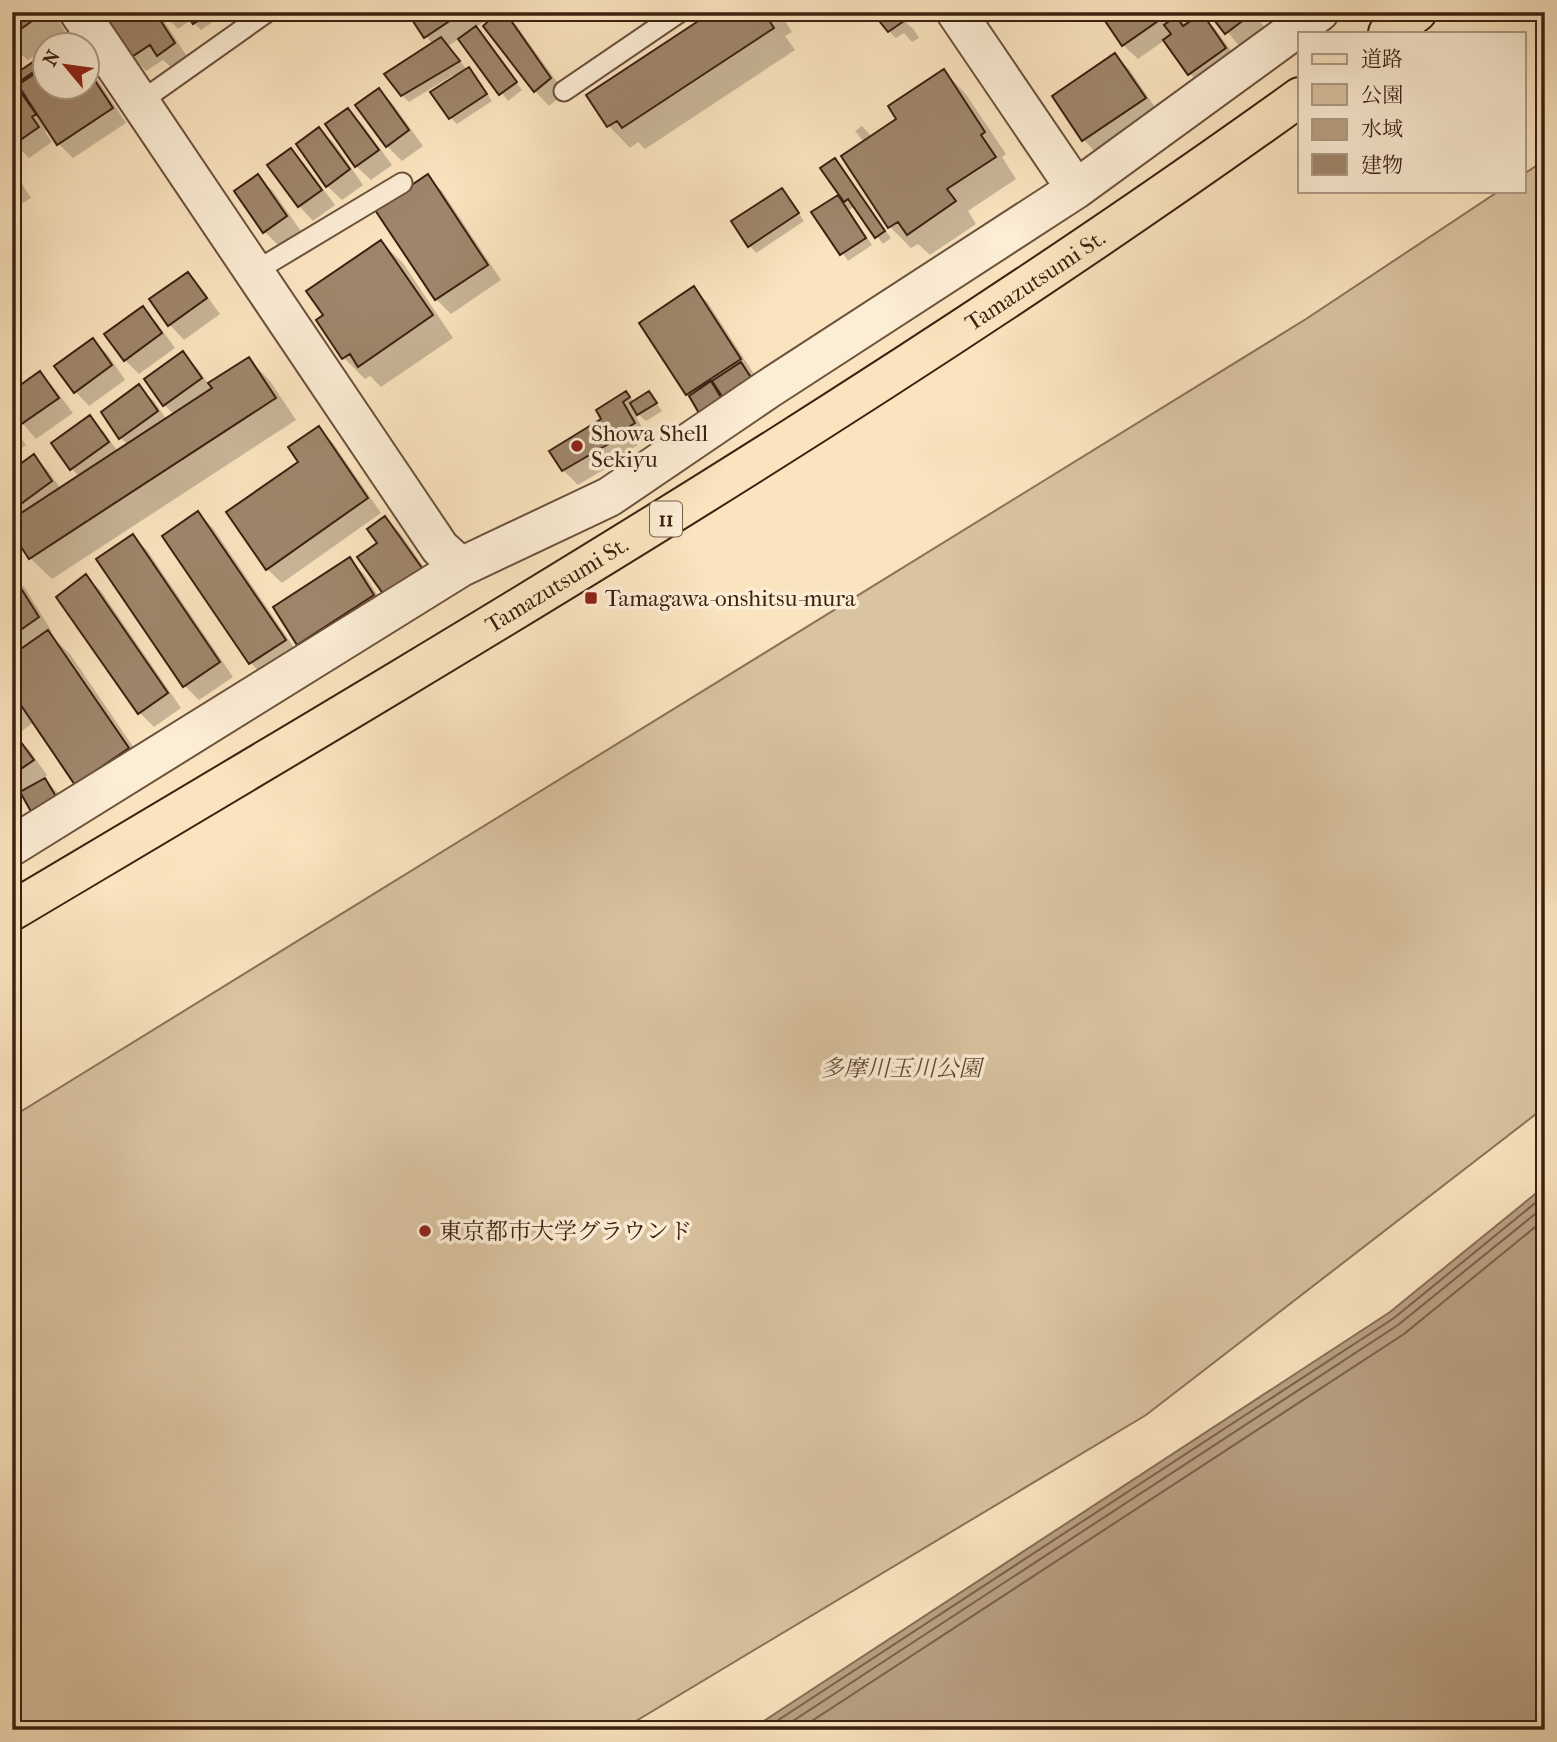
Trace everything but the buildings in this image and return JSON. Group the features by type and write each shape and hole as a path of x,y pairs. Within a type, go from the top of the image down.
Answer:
{"main road":[{"path":"1389,32 1417,12"},
{"name":"Tamazutsumi St.","path":"12,911 635,538 1102,237 1298,98"}],"street":[{"path":"79,12 440,548 461,567"},
{"path":"956,12 1076,190"},
{"path":"12,846 461,567 609,497 768,389 1076,190 1319,12"},
{"path":"609,497 635,538"}],"lane":[{"path":"140,102 267,12"},
{"path":"564,91 680,12"},
{"path":"254,272 402,183"}],"green space":[{"name":"多摩川玉川公園","path":"1545,160 1545,1107 1146,1415 621,1730 12,1730 12,1117 1306,319 1497,192 1526,192 1526,173"}],"water":[{"path":"1545,1186 1545,1730 750,1730 1390,1312"}],"place":[{"name":"Showa Shell Sekiyu","path":"577,446"},
{"name":"Tamagawa-onshitsu-mura","path":"591,598"},
{"name":"東京都市大学グラウンド","path":"425,1231"}]}
